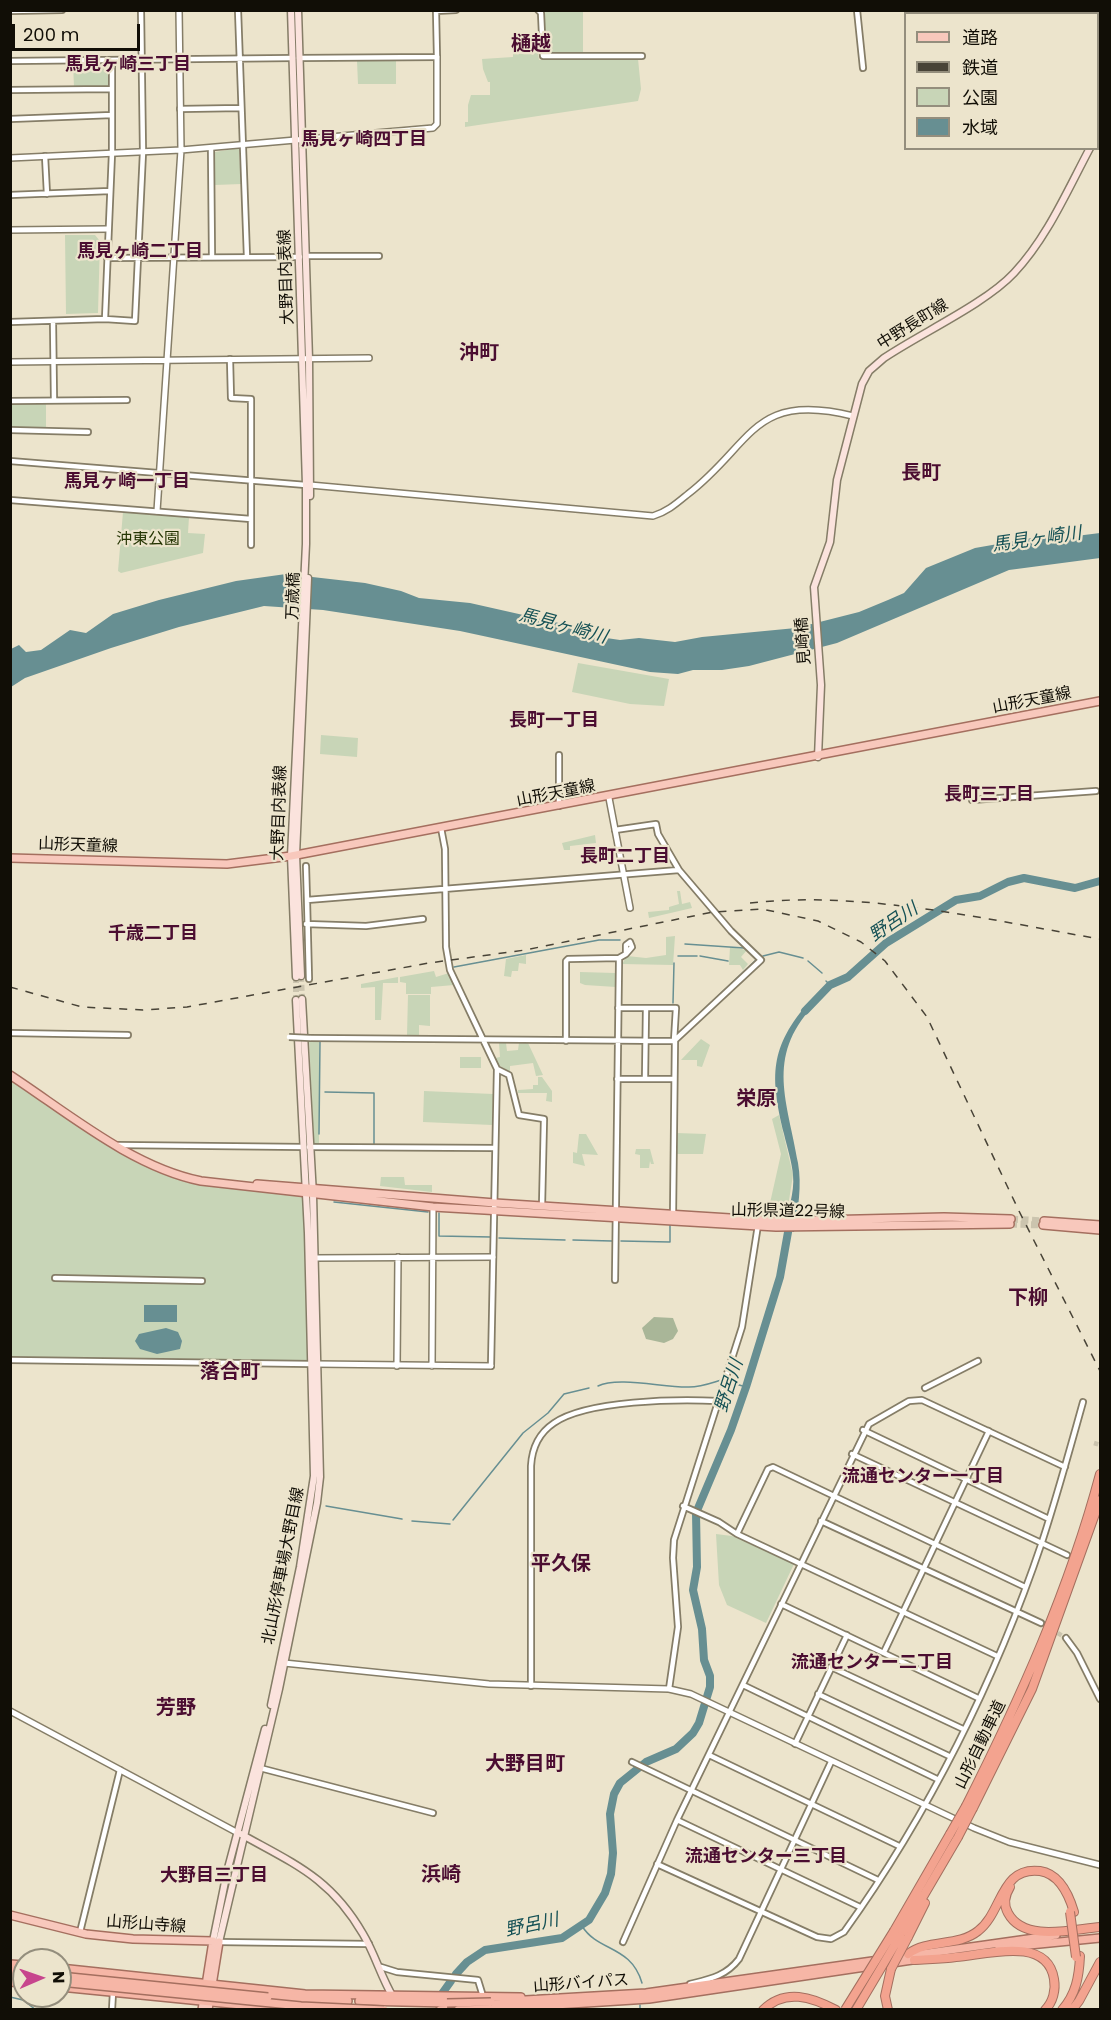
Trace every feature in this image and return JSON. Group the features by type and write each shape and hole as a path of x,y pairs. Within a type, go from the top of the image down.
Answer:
{"highway":[{"name":"山形自動車道","path":"969,1807 1046,1635 1101,1474"},
{"name":"山形自動車道","path":"856,2010 901,1935 1032,1689 1101,1500"},
{"path":"911,1957 920,1947 954,1941 978,1931 991,1917 1007,1883 1020,1873 1045,1872 1058,1880 1068,1895 1078,1957 1077,1982 1072,1997 1062,2010"},
{"path":"1072,1912 1058,1887 1046,1878 1035,1875 1023,1877 1007,1892 1006,1909 1014,1922 1021,1927 1050,1931 1101,1929"},
{"name":"山形バイパス","path":"556,2003 646,1993 1101,1929"},
{"name":"山形自動車道","path":"845,2010 901,1935"},
{"path":"888,2010 885,1996 901,1935"},
{"name":"山形バイパス","path":"440,2010 649,1999 911,1957 1101,1938"},
{"path":"911,1957 1007,1951 1024,1951 1035,1954 1046,1962 1054,1976 1052,1999 1045,2010"},
{"path":"1058,2010 1074,1980 1078,1957"},
{"path":"1072,2010 1101,1962"},
{"path":"72,1969 209,1982 272,1992 556,2003"},
{"name":"山形バイパス","path":"72,1977 320,2000 491,2006"},
{"path":"72,1983 301,2006 384,2010"},
{"path":"72,1988 205,2006 292,2010"},
{"path":"763,2010 775,2000 792,1996 813,1999 836,2010"},
{"path":"770,2010 782,2002 795,2000 812,2003 827,2010"},
{"path":"532,2010 556,2003"}],"main road":[{"name":"大野目内表線","path":"291,10 296,58"},
{"name":"大野目内表線","path":"297,10 296,58 306,359 308,543"},
{"name":"中野長町線","path":"814,596 814,587 830,542 837,480 862,384 874,366 904,344 990,293 1025,261 1042,237 1089,150"},
{"name":"万歳橋","path":"303,650 308,543"},
{"name":"見崎橋","path":"814,596 820,685 818,756"},
{"name":"大野目内表線","path":"298,977 294,856 303,650"},
{"name":"山形天童線","path":"10,858 226,864 294,856 609,798 1101,701"},
{"path":"299,1000 309,1191"},
{"path":"10,1075 133,1156 172,1173 219,1183 494,1206"},
{"path":"309,1191 433,1207 542,1206 616,1214 673,1215 758,1223"},
{"name":"北山形停車場大野目線","path":"240,1834 260,1768 318,1503 321,1441 314,1364 315,1258 309,1191"},
{"name":"北山形停車場大野目線","path":"240,1834 268,1717 312,1502 315,1446 309,1191"},
{"name":"山形県道22号線","path":"494,1206 565,1215 616,1214 776,1224 1011,1222"},
{"path":"1101,1224 1044,1223 1101,1230"},
{"path":"205,2006 216,1942 240,1834 306,1869 345,1906 369,1944 394,1997"},
{"name":"山形山寺線","path":"10,1915 80,1932 133,1939 216,1942"}],"street":[{"path":"10,11 62,10"},
{"path":"10,322 105,319 135,321 143,152 141,10"},
{"path":"157,511 181,150 179,10"},
{"path":"238,10 247,257"},
{"path":"10,158 212,148 436,127 436,11 456,10"},
{"path":"538,10 541,13 543,56 642,56"},
{"path":"857,10 863,68"},
{"path":"10,61 437,57"},
{"path":"105,319 112,153 112,60"},
{"path":"10,90 111,89"},
{"path":"180,109 241,108"},
{"path":"10,119 112,115"},
{"path":"212,148 212,257"},
{"path":"45,156 47,194"},
{"path":"10,195 110,191"},
{"path":"10,230 108,229"},
{"path":"107,258 379,256"},
{"path":"53,322 54,400"},
{"path":"10,362 369,358"},
{"path":"230,359 231,398 251,399 251,544"},
{"path":"10,401 127,400"},
{"path":"10,461 160,471 645,517 661,514 694,490 765,420 806,410 828,410 853,416"},
{"path":"10,430 88,432"},
{"path":"10,500 251,519"},
{"path":"559,755 559,807"},
{"path":"972,800 1096,791"},
{"path":"609,798 630,908"},
{"path":"289,1037 566,1041 675,1040 761,960 725,924 679,870 658,834 656,824 615,830"},
{"path":"10,1360 491,1366 497,1070 450,970 446,947 445,849 441,828"},
{"path":"306,867 309,979"},
{"path":"307,900 679,870"},
{"path":"306,924 366,926 423,919"},
{"path":"566,1041 566,961 568,958 619,958 626,954"},
{"path":"615,1280 619,958"},
{"path":"618,1008 676,1008 673,1215"},
{"path":"645,1079 646,1008"},
{"path":"10,1033 128,1035"},
{"path":"497,1070 509,1075 519,1115 544,1119 542,1206"},
{"path":"617,1079 674,1079"},
{"path":"116,1145 495,1148"},
{"path":"432,1366 433,1207"},
{"path":"669,1689 678,1627 673,1558 674,1540 742,1327 758,1223"},
{"path":"397,1366 398,1257"},
{"path":"315,1258 493,1257"},
{"path":"55,1278 202,1281"},
{"path":"925,1388 978,1361"},
{"path":"623,1942 677,1820 709,1755 727,1710 743,1685 863,1430 876,1418 909,1401 917,1400 1065,1467"},
{"path":"531,1686 531,1466 534,1445 539,1437 562,1418 591,1410 662,1402 718,1401"},
{"path":"657,1864 817,1937 831,1939 844,1932 899,1846 938,1779 997,1656 1041,1545 1083,1402"},
{"path":"863,1430 1049,1519"},
{"path":"884,1652 988,1431"},
{"path":"852,1454 1041,1545 1067,1555"},
{"path":"737,1534 768,1469 773,1467 1025,1587"},
{"path":"683,1506 719,1522 737,1534 997,1656"},
{"path":"821,1521 1015,1613 1041,1623"},
{"path":"781,1604 978,1698"},
{"path":"795,1744 847,1635"},
{"path":"1066,1638 1077,1653 1101,1699"},
{"path":"284,1663 531,1686 669,1689 693,1695 727,1710 831,1762 1009,1842 1101,1865"},
{"path":"831,1667 963,1729"},
{"path":"743,1685 938,1779"},
{"path":"818,1694 949,1756"},
{"path":"10,1712 240,1834"},
{"path":"709,1755 899,1846"},
{"path":"646,1993 709,1980 731,1969 739,1959 831,1762"},
{"path":"634,1763 878,1880"},
{"path":"260,1768 433,1813"},
{"path":"80,1932 120,1770"},
{"path":"677,1820 860,1907"},
{"path":"216,1942 369,1944"},
{"path":"381,1967 397,1972 478,1980 482,1993"},
{"path":"112,2010 113,1992"}],"green space":[{"path":"545,11 583,11 583,52 550,52 545,48"},
{"path":"538,53 539,60 638,59 641,89 638,101 465,127 465,122 468,122 468,105 471,95 490,95 490,82 483,69 482,59"},
{"path":"357,61 396,61 396,84 358,84"},
{"path":"108,62 111,65 111,87 74,87 73,63"},
{"path":"239,148 241,184 215,185 215,152"},
{"path":"65,235 95,235 100,241 98,313 66,314"},
{"path":"11,404 46,404 46,428 11,427"},
{"name":"沖東公園","path":"123,512 189,517 188,533 205,534 203,553 121,573 118,571"},
{"path":"578,663 669,679 664,706 630,704 572,692"},
{"path":"321,735 358,738 357,757 320,754"},
{"path":"595,835 596,843 570,846 570,850 564,850 562,843"},
{"path":"677,891 680,891 682,904 690,902 692,908 649,918 648,912 669,910 669,907 679,904"},
{"path":"675,936 673,965 622,964 627,956 646,958 666,955 666,937"},
{"path":"730,947 747,950 741,957 748,964 743,970 740,965 729,965"},
{"path":"526,955 526,964 519,963 518,971 512,971 511,977 504,976 506,959"},
{"path":"434,971 436,977 449,973 454,985 431,987 431,994 406,994 406,983 400,982 400,977"},
{"path":"580,972 615,973 616,987 580,983"},
{"path":"398,977 398,983 383,983 381,1020 375,1020 375,987 361,988 361,984"},
{"path":"408,995 430,995 430,1026 419,1025 419,1035 407,1035"},
{"path":"701,1039 710,1045 702,1067 697,1066 697,1060 681,1060"},
{"path":"309,1040 319,1041 319,1143 314,1144"},
{"path":"499,1043 506,1043 507,1051 518,1050 519,1043 528,1043 543,1075 536,1076 533,1063 510,1066 510,1072 497,1064 495,1058 500,1057"},
{"path":"460,1057 481,1057 481,1068 460,1068"},
{"path":"538,1077 542,1077 552,1091 552,1102 546,1101 547,1093 518,1093 518,1090 533,1089 533,1085 538,1085"},
{"path":"11,1080 133,1156 172,1173 306,1195 311,1364 11,1360"},
{"path":"424,1091 493,1094 492,1125 423,1122"},
{"path":"779,1115 793,1175 787,1213 750,1212 752,1200 770,1203 781,1154 772,1119"},
{"path":"676,1133 706,1134 703,1154 675,1154"},
{"path":"579,1134 586,1134 598,1155 582,1154 585,1166 573,1163 573,1152 577,1153"},
{"path":"636,1149 650,1149 654,1164 650,1161 649,1168 640,1168 640,1155 635,1154"},
{"path":"381,1177 404,1177 405,1185 432,1185 432,1192 380,1186"},
{"path":"654,1317 673,1318 678,1331 673,1339 664,1343 646,1339 642,1328"},
{"path":"716,1534 732,1536 794,1564 766,1623 727,1605 719,1585"}],"water":[{"name":"馬見ヶ崎川","path":"1100,533 1100,558 1009,570 837,643 749,666 722,670 693,670 678,674 650,672 460,631 323,610 264,606 179,627 111,648 25,678 11,687 11,649 19,645 26,652 41,650 70,630 86,633 113,614 236,581 286,574 365,583 401,591 419,598 470,603 572,626 579,634 620,640 639,638 675,642 702,637 796,628 859,612 904,593 926,568 975,548 1038,537 1052,539"},
{"path":"810,1001 813,1006 798,1025 789,1044 785,1062 786,1100 800,1180 794,1232 784,1230 792,1196 793,1175 776,1096 776,1063 787,1033"},
{"path":"144,1305 177,1305 177,1322 144,1322"},
{"path":"166,1328 178,1332 182,1341 180,1349 157,1354 140,1349 135,1341 139,1334"}],"waterway":[{"name":"野呂川","path":"805,1011 830,985 848,977 886,943 956,900 980,896 1008,882 1024,878 1075,888 1100,881"},
{"path":"454,967 599,940 620,940"},
{"path":"685,944 744,948"},
{"path":"763,956 779,952 803,958"},
{"path":"678,956 697,956"},
{"path":"700,956 728,961"},
{"path":"678,1034 756,960"},
{"path":"808,961 822,973"},
{"path":"673,1003 674,963"},
{"name":"野呂川","path":"826,981 830,985"},
{"path":"623,1005 673,1005"},
{"path":"319,1134 320,1041"},
{"path":"672,1081 672,1099"},
{"path":"325,1092 374,1093 374,1144"},
{"path":"334,1202 428,1212"},
{"path":"439,1213 439,1236 491,1237"},
{"name":"野呂川","path":"456,1974 467,1962 485,1950 562,1938 589,1920 605,1893 611,1874 613,1853 610,1814 614,1794 620,1783 646,1762 676,1749 693,1733 699,1723 710,1687 710,1676 704,1660 702,1629 693,1590 697,1567 696,1513 731,1430 746,1387 780,1277 790,1221"},
{"path":"621,1241 670,1242 670,1225"},
{"path":"499,1238 565,1240"},
{"path":"573,1240 612,1241"},
{"path":"598,1386 617,1382 693,1387 721,1380"},
{"path":"729,1382 746,1387"},
{"path":"453,1520 523,1433 548,1413 564,1394 589,1388"},
{"path":"326,1506 402,1519"},
{"path":"412,1521 450,1524"},
{"path":"582,1926 597,1941 630,1962 642,1983"},
{"name":"野呂川","path":"441,1995 451,1981"},
{"path":"10,1997 23,2000 36,2010"},
{"path":"640,2005 640,2010"}],"tunnel":[{"path":"301,976 302,999"},
{"path":"296,977 296,1000"},
{"path":"1011,1219 1044,1221"},
{"path":"1010,1224 1043,1225"},
{"path":"1094,1443 1100,1445"},
{"path":"1041,1623 1066,1638"}],"railway":[{"path":"750,903 837,900 881,904 970,916 1100,939"},
{"path":"10,987 82,1007 143,1010 187,1007 429,963 525,950 713,912 762,909 818,921 861,942 885,961 927,1017 1019,1211 1100,1371"}],"district":[{"name":"樋越","path":"531,45"},
{"name":"馬見ヶ崎三丁目","path":"128,65"},
{"name":"馬見ヶ崎四丁目","path":"364,140"},
{"name":"馬見ヶ崎二丁目","path":"140,252"},
{"name":"沖町","path":"479,354"},
{"name":"長町","path":"921,474"},
{"name":"馬見ヶ崎一丁目","path":"127,482"},
{"name":"長町一丁目","path":"554,721"},
{"name":"長町三丁目","path":"989,795"},
{"name":"長町二丁目","path":"625,857"},
{"name":"千歳二丁目","path":"153,934"},
{"name":"栄原","path":"756,1100"},
{"name":"下柳","path":"1028,1299"},
{"name":"落合町","path":"230,1373"},
{"name":"流通センター一丁目","path":"923,1477"},
{"name":"平久保","path":"561,1565"},
{"name":"流通センター二丁目","path":"872,1663"},
{"name":"芳野","path":"176,1709"},
{"name":"大野目町","path":"525,1765"},
{"name":"流通センター三丁目","path":"766,1857"},
{"name":"大野目三丁目","path":"214,1876"},
{"name":"浜崎","path":"441,1876"}]}
